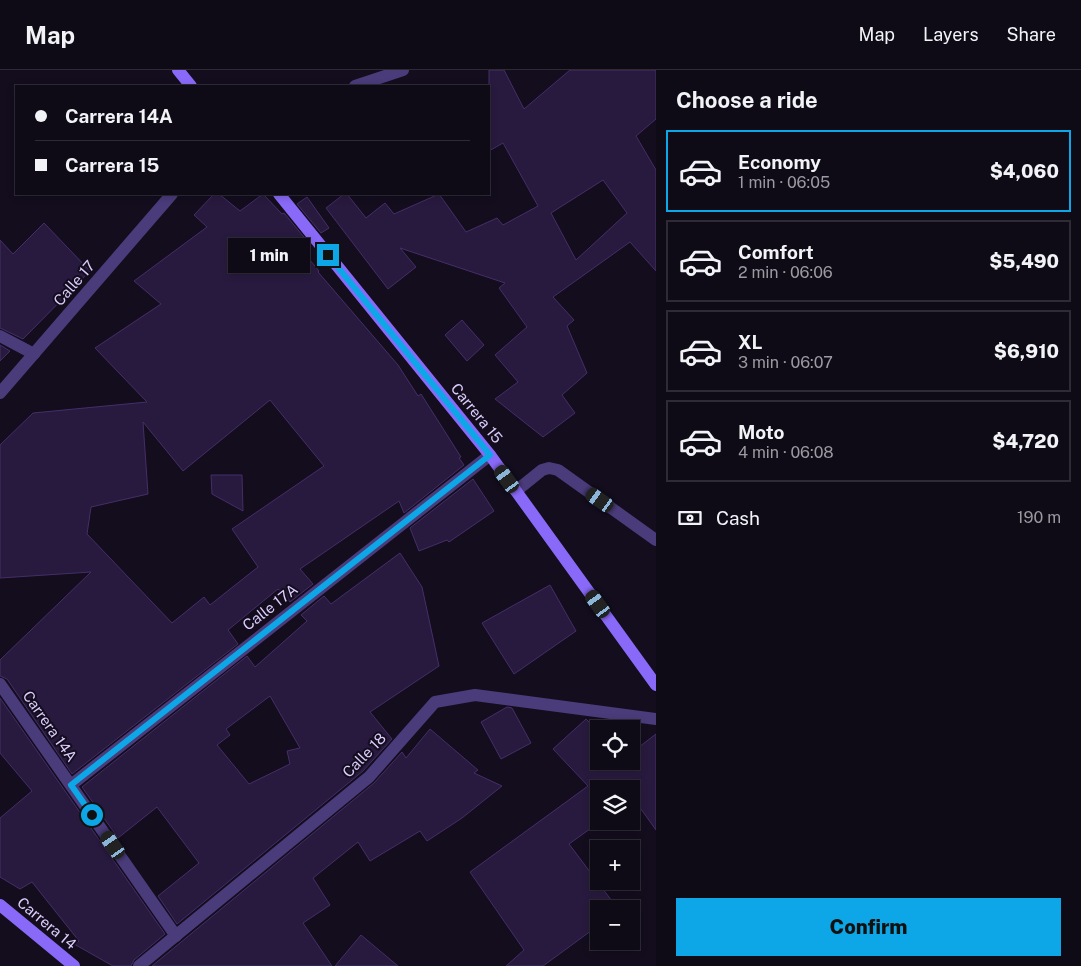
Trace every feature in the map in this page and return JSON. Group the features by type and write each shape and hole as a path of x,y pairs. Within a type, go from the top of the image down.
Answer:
{"street":[{"path":"178,70 190,85"},
{"path":"358,85 403,70"},
{"name":"Calle 17","path":"0,393 171,195"},
{"name":"Carrera 15","path":"280,195 490,455 656,685"},
{"path":"0,336 34,354"},
{"name":"Calle 17A","path":"71,785 490,455"},
{"path":"516,491 542,470 549,468 558,470 656,540"},
{"name":"Carrera 14A","path":"0,684 176,936"},
{"name":"Calle 18","path":"138,966 369,777 434,702 475,695 656,719"},
{"name":"Carrera 14","path":"0,905 74,966"}],"building":[{"path":"489,70 504,70 524,109 570,70 656,70 656,119 636,136 656,170 656,271 630,242 553,297 574,320 567,326 587,373 562,395 575,413 543,437 495,399 518,382 495,355 527,327 499,288 505,283 400,248 416,267 388,289 326,208 343,195 348,195 366,218 385,203 394,214 440,195 466,232 497,218 503,225 538,206 503,143 490,150","holes":["603,180 627,213 576,260 551,213"]},
{"path":"213,195 220,195 240,211 264,195 282,214 284,213 308,242 300,248 318,272 398,365 418,396 421,394 461,457 459,458 464,465 404,513 399,501 300,569 313,584 290,602 278,589 228,630 238,644 72,774 7,679 0,676 0,660 91,572 0,578 0,445 33,413 147,402 95,348 161,304 134,281 207,227 194,215","holes":["270,400 324,466 232,529 258,567 210,605 204,597 172,623 87,534 91,507 148,494 143,422 183,471"]},
{"path":"307,197 329,228 321,233 297,204"},
{"path":"44,223 90,271 23,339 0,328 0,240 13,254"},
{"path":"462,320 484,345 467,361 445,335"},
{"path":"0,345 10,351 0,361"},
{"path":"211,475 242,475 243,511 212,494"},
{"path":"473,479 494,511 449,542 447,540 419,551 410,528"},
{"path":"400,553 422,587 439,666 370,712 392,739 363,771 177,924 158,896 199,863 157,807 118,838 82,787 247,656 255,667 307,621 301,615 324,596 331,604","holes":["270,696 300,748 287,751 290,764 249,784 217,745 230,735 226,729"]},
{"path":"550,585 576,631 514,674 482,623"},
{"path":"0,698 165,934 134,960 131,966 113,966 74,944 79,941 32,882 20,889 0,877 0,818 32,791 0,753"},
{"path":"507,707 512,708 531,743 501,759 481,722"},
{"path":"586,719 590,723 590,770 640,770 640,746 656,734 656,830 640,808 640,780 590,780 590,829 569,844 590,872 590,890 604,890 611,900 590,900 590,932 543,966 506,966 524,950 470,872 588,786 553,749"},
{"path":"430,729 478,770 474,773 502,786 462,818 427,841 420,831 370,861 358,842 313,878 330,905 303,923 332,966 152,966 374,783 402,752 406,758"},
{"path":"361,935 398,966 335,966"}],"route":[{"path":"92,815 71,785 490,455 328,255"}]}
